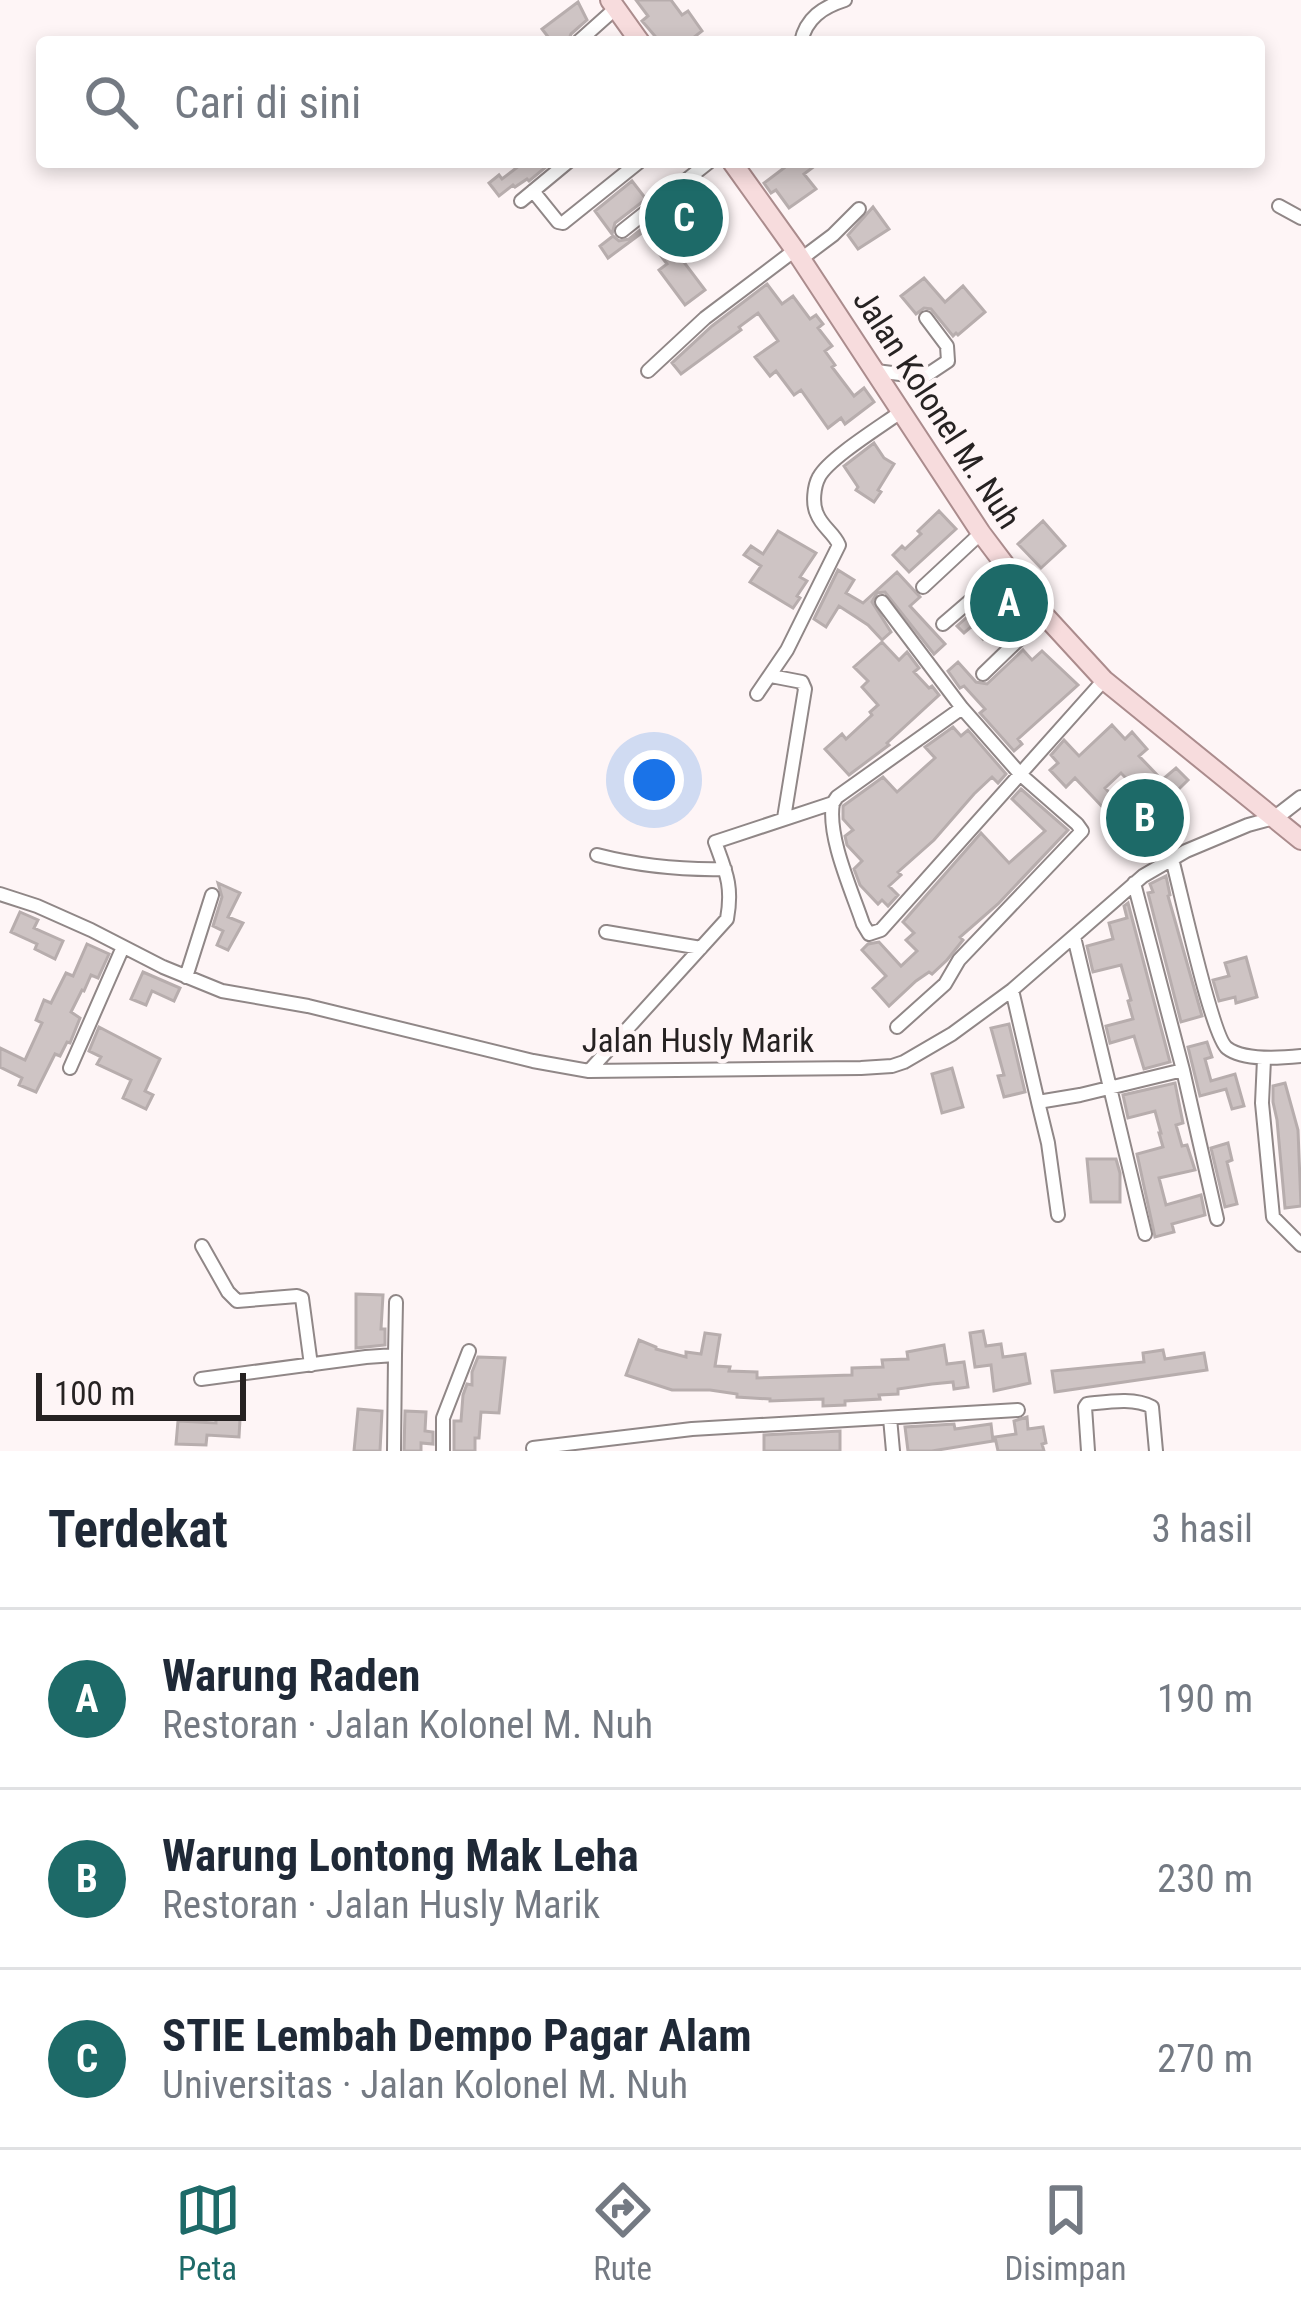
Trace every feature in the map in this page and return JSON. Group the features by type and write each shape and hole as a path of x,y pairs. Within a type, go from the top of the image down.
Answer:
{"main road":[{"path":"613,4 636,36"},
{"name":"Jalan Kolonel M. Nuh","path":"736,168 1006,569 1104,680 1301,840"}],"street":[{"path":"803,36 814,16 845,0"},
{"path":"584,36 613,4"},
{"path":"521,201 561,168"},
{"path":"533,191 563,224 632,168"},
{"path":"622,231 701,168"},
{"path":"1279,206 1301,218"},
{"path":"648,371 705,318 798,254 822,245 859,209"},
{"path":"876,371 923,376 948,361 947,346 926,318"},
{"path":"757,694 788,650 838,540 816,512 819,477 902,411"},
{"path":"922,587 981,533"},
{"path":"943,624 1006,569"},
{"path":"882,602 962,707 1022,775 1082,831 959,960 945,984 897,1027"},
{"path":"983,674 1045,614"},
{"path":"771,676 795,679 805,689 784,818"},
{"path":"962,707 833,803 834,834 869,934 881,930 1104,680"},
{"path":"1275,818 1301,799"},
{"path":"715,842 833,803"},
{"name":"Jalan Husly Marik","path":"0,894 37,906 222,991 308,1006 589,1072 892,1066 952,1034 1012,990 1134,883 1172,859 1275,818"},
{"path":"589,1072 727,919 731,895 715,842 715,826"},
{"path":"597,854 650,867 725,869"},
{"path":"1172,859 1217,1032 1228,1050 1264,1059 1301,1056"},
{"path":"1134,883 1184,1070 1217,1219"},
{"path":"185,977 212,895"},
{"path":"606,932 701,948"},
{"path":"1075,937 1145,1234"},
{"path":"70,1068 123,947"},
{"path":"1012,990 1048,1142 1058,1215"},
{"path":"1264,1059 1262,1103 1273,1217 1301,1245"},
{"path":"1038,1102 1184,1070"},
{"path":"202,1246 227,1292 237,1301 302,1298 311,1365"},
{"path":"394,1451 396,1302"},
{"path":"443,1451 444,1414 469,1351"},
{"path":"202,1379 395,1355"},
{"path":"1088,1451 1085,1407 1115,1402 1145,1402 1152,1407 1156,1451"},
{"path":"533,1448 617,1445 692,1429 1018,1410"},
{"path":"890,1418 893,1451"}],"building":[{"path":"636,0 671,0 682,15 688,11 702,31 696,36 655,36 642,21 648,16"},
{"path":"578,2 587,20 570,36 547,36 542,29"},
{"path":"516,168 545,168 499,196 489,183 499,175 502,179"},
{"path":"784,168 812,168 804,174 816,189 789,208 764,183"},
{"path":"632,181 646,199 615,223 612,234 595,211"},
{"path":"698,184 708,197 702,201 718,222 677,253 705,290 685,305 659,270 667,264 643,232 608,258 600,246 613,236 619,241 629,239"},
{"path":"873,207 889,229 858,249 848,235"},
{"path":"924,278 945,302 963,286 985,312 953,336 931,309 916,314 901,296"},
{"path":"767,284 782,304 793,296 810,319 816,315 823,324 818,328 832,346 825,351 832,367 854,396 864,388 874,402 845,424 841,418 828,428 801,390 794,395 776,371 770,376 755,357 778,341 758,313 681,374 672,363"},
{"path":"874,443 894,464 874,502 856,490 844,466"},
{"path":"939,511 956,529 909,572 893,555 921,534 918,531"},
{"path":"1043,521 1065,546 1041,568 1018,544"},
{"path":"778,531 816,553 800,577 807,581 793,608 750,582 761,566 744,555 751,546 763,554"},
{"path":"838,570 854,580 846,593 863,603 897,572 920,597 910,606 945,644 934,654 885,592 877,593 872,602 891,632 882,640 839,606 826,627 814,619"},
{"path":"991,596 1008,617 983,639 972,626 964,633 957,626"},
{"path":"882,642 899,660 907,652 919,668 914,672 939,695 889,745 849,775 825,749 842,734 846,739 878,705 862,687 868,681 854,667"},
{"path":"1023,650 1032,660 1042,651 1078,685 1018,739 1022,744 1014,751 980,713 985,709 948,671 958,662 976,682 987,684"},
{"path":"1112,725 1125,739 1132,732 1147,749 1139,756 1162,780 1176,768 1188,780 1138,829 1125,815 1144,797 1121,773 1105,788 1121,805 1110,815 1075,778 1066,787 1050,770 1058,763 1051,755 1064,740 1079,756"},
{"path":"953,727 961,736 968,730 1006,774 998,783 992,777 974,794 898,872 901,875 889,886 898,895 888,906 882,900 878,904 860,885 854,869 862,861 847,845 845,836 853,830 843,819 843,806 883,777 897,792 935,758 925,747"},
{"path":"1021,789 1068,830 960,937 963,940 947,960 889,1006 873,988 886,976 862,950 879,942 901,966 917,951 906,940 914,933 903,922 981,833 1009,863 1045,831 1012,799"},
{"path":"1166,876 1202,1016 1181,1022 1148,893 1153,892 1150,884"},
{"path":"218,883 240,893 228,917 243,923 228,950 217,945 223,931 213,926 222,897"},
{"path":"1128,903 1170,1062 1144,1069 1134,1036 1110,1043 1106,1026 1133,1019 1121,965 1093,972 1087,946 1113,939 1109,923 1127,918 1124,906"},
{"path":"20,912 38,920 34,928 63,941 55,959 11,932"},
{"path":"87,944 109,954 98,978 91,975 71,1012 80,1018 70,1043 60,1056 55,1054 36,1092 19,1085 22,1078 0,1067 0,1048 25,1060 42,1023 36,1020 44,1000 51,1003 66,973 73,976"},
{"path":"1246,957 1257,997 1236,1003 1235,997 1219,1001 1213,980 1229,976 1225,963"},
{"path":"143,972 180,988 174,1001 152,991 146,1005 131,999"},
{"path":"1009,1024 1025,1092 1004,1097 998,1076 1004,1075 991,1028"},
{"path":"99,1027 160,1059 145,1091 153,1095 146,1109 123,1098 131,1080 97,1064 101,1057 89,1051"},
{"path":"1207,1042 1212,1057 1205,1059 1211,1081 1235,1074 1244,1106 1232,1109 1226,1089 1200,1096 1188,1047"},
{"path":"952,1068 963,1107 942,1113 932,1074"},
{"path":"1175,1083 1183,1123 1176,1125 1195,1170 1159,1178 1166,1205 1201,1195 1205,1215 1172,1224 1174,1232 1155,1237 1137,1154 1163,1147 1161,1133 1155,1111 1128,1118 1123,1095"},
{"path":"1285,1083 1298,1130 1301,1206 1285,1208 1273,1086"},
{"path":"1228,1143 1232,1160 1227,1162 1237,1204 1225,1207 1211,1148"},
{"path":"1087,1159 1116,1159 1120,1202 1091,1202"},
{"path":"356,1294 383,1295 385,1345 356,1348"},
{"path":"983,1331 986,1346 1001,1344 1003,1357 1025,1354 1030,1383 994,1391 991,1365 975,1367 970,1333"},
{"path":"705,1333 720,1335 715,1366 757,1372 757,1378 852,1375 852,1368 883,1367 882,1360 908,1359 907,1352 944,1345 947,1364 964,1362 968,1387 954,1389 953,1382 932,1384 898,1389 898,1394 879,1395 880,1399 823,1406 823,1399 770,1401 710,1390 672,1390 626,1375 639,1340 686,1357 686,1352 701,1354"},
{"path":"1163,1350 1165,1359 1204,1353 1207,1370 1055,1392 1052,1371 1144,1362 1143,1353"},
{"path":"478,1357 505,1358 499,1413 481,1412 475,1451 454,1451 454,1421 461,1421 463,1395 467,1384 472,1385"},
{"path":"358,1409 382,1411 380,1451 354,1451"},
{"path":"405,1411 426,1412 425,1431 433,1432 433,1444 421,1443 421,1451 404,1451"},
{"path":"216,1417 240,1419 239,1437 207,1435 206,1445 176,1444 178,1421 216,1423"},
{"path":"1027,1417 1028,1429 1043,1427 1044,1451 998,1451 995,1437 1016,1434 1014,1421"},
{"path":"954,1424 955,1429 991,1424 993,1441 908,1451 905,1427"},
{"path":"840,1431 840,1451 764,1451 764,1435"}],"place":[{"name":"STIE Lembah Dempo Pagar Alam","path":"684,218"},
{"name":"Warung Raden","path":"1009,603"},
{"name":"Warung Lontong Mak Leha","path":"1145,818"}]}
